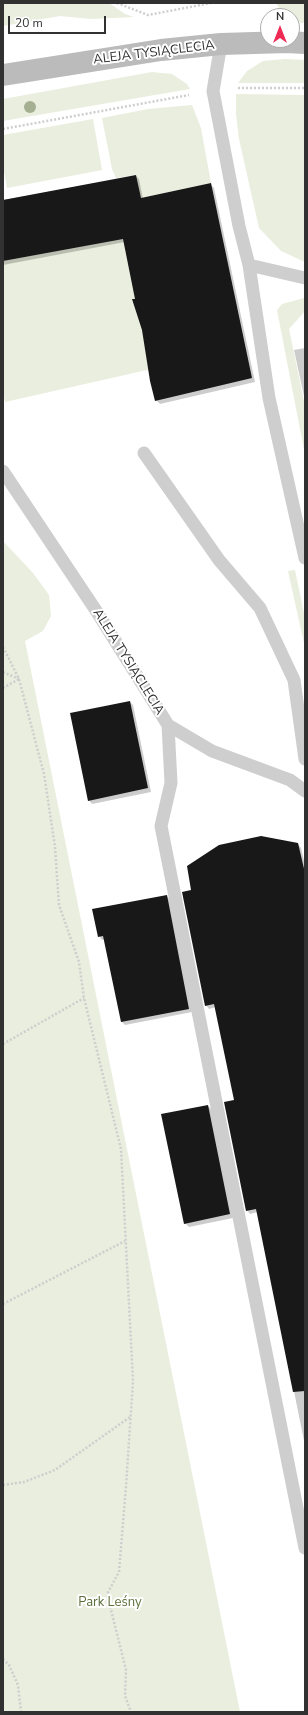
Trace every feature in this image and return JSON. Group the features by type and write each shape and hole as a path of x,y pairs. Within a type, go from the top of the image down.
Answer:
{"street":[{"name":"ALEJA TYSIĄCLECIA","path":"3,75 162,50 221,44 287,42 305,43"}],"lane":[{"path":"221,44 213,91 249,265 269,398 305,558"},
{"path":"249,265 305,278"},
{"path":"144,453 219,560 260,608 294,680 305,760"},
{"name":"ALEJA TYSIĄCLECIA","path":"3,471 97,612 168,725 212,751 290,780 305,791"},
{"path":"168,725 171,783 161,826 305,1548"}],"path":[{"path":"117,3 148,15 211,3"},
{"path":"3,129 213,91 237,88 305,88"},
{"path":"3,647 19,679 44,774 55,847 59,905 79,962 84,998 121,1149 133,1381 119,1572 107,1594 126,1670 125,1696 130,1712"},
{"path":"3,672 19,679"},
{"path":"3,688 19,679"},
{"path":"3,1044 84,998"},
{"path":"3,1304 125,1241"},
{"path":"3,1485 24,1482 55,1470 131,1416"},
{"path":"3,1659 9,1665 18,1685 21,1712"}],"green space":[{"path":"3,3 109,3 125,14 134,17 91,19 60,16 3,26"},
{"path":"276,3 305,3 305,23 300,23 300,8 279,8"},
{"path":"285,59 305,60 305,83 238,83 247,71 263,61"},
{"path":"152,72 172,74 187,84 190,89 3,121 3,99"},
{"path":"236,94 305,95 305,262 281,251 259,228 239,139 236,114"},
{"path":"192,105 201,128 211,183 141,198 136,175 116,178 112,169 102,118 148,109"},
{"path":"93,119 102,170 7,188 3,166 3,135"},
{"path":"146,234 125,250 145,324 145,349 150,372 147,370 5,402 3,392 3,261"},
{"path":"304,298 305,311 289,329 305,406 305,455 277,310 282,304"},
{"name":"Park Leśny","path":"3,541 33,573 49,595 51,616 43,631 25,641 240,1712 3,1712"},
{"path":"295,570 305,618 305,648 288,571"}],"building":[{"path":"136,175 141,198 211,183 252,378 155,401 150,381 142,330 132,299 135,299 123,239 3,261 3,200"},
{"path":"130,701 148,788 88,801 70,713"},
{"path":"261,836 298,843 305,873 305,1391 293,1392 256,1209 246,1211 224,1102 234,1100 214,1004 205,1006 182,892 191,890 187,866 219,845"},
{"path":"167,895 189,1009 121,1022 103,936 98,937 92,909"},
{"path":"208,1105 230,1214 184,1224 161,1114"}]}
